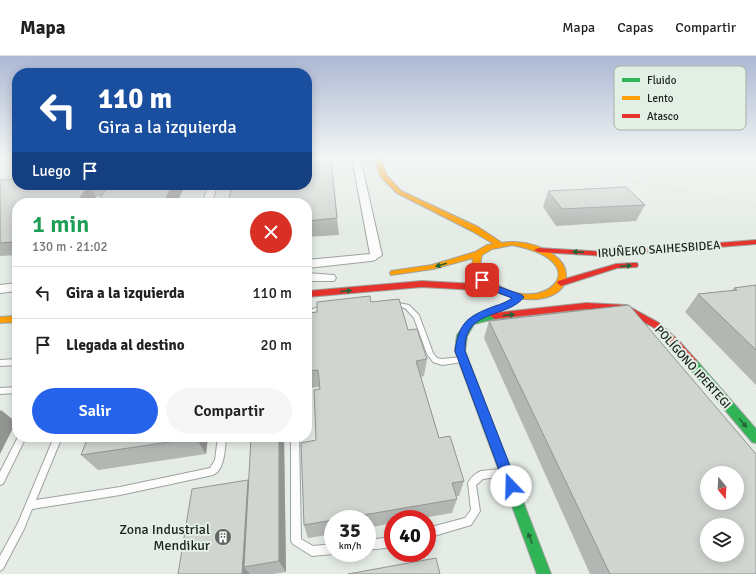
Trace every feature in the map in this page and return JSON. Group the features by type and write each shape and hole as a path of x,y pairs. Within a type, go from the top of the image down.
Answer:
{"main road":[{"path":"388,182 399,192 416,202 471,227 499,244"},
{"name":"IRUÑEKO SAIHESBIDEA","path":"538,250 607,254 756,242"},
{"path":"383,274 413,271 478,254 491,246 499,244 525,245 550,256 558,264 562,274 561,283 556,290 546,295 516,300 482,280 476,271 474,262 478,254"},
{"name":"IRUÑEKO SAIHESBIDEA","path":"561,283 616,266 640,264"},
{"path":"312,294 422,284 494,288"},
{"name":"POLÍGONO IPERTEGI","path":"546,295 565,298 600,300 623,307 656,325 675,343 756,438"},
{"name":"POLÍGONO IPERTEGI","path":"471,322 490,317 586,306 623,307"},
{"path":"500,307 478,316 471,322 462,335 460,351 544,574"},
{"path":"0,320 12,319"}],"street":[{"path":"312,264 371,258 376,255 361,182"},
{"path":"312,279 334,278"},
{"path":"0,289 12,288"}],"lane":[{"path":"384,303 407,306 417,317 430,354 435,360 442,362 463,359"},
{"path":"312,311 329,307"},
{"path":"0,363 12,362"},
{"path":"0,391 12,390"},
{"path":"0,481 20,442"},
{"path":"0,566 30,505 56,442"},
{"path":"30,505 120,491 213,471 219,461 221,442"},
{"path":"295,442 296,541 312,552 324,550"},
{"path":"436,531 468,522 476,511 472,483 481,475 506,472"}],"path":[{"path":"636,182 756,206"}],"building":[{"path":"0,182 12,182 12,190 85,190 80,198 12,198 12,242 0,243"},
{"path":"312,182 333,182 337,218 312,220 312,198 229,198 231,190 312,190"},
{"path":"626,187 645,205 562,209 548,191"},
{"path":"106,190 170,190 166,198 100,198"},
{"path":"756,285 756,350 698,294 737,290 734,288"},
{"path":"370,296 371,302 399,299 408,330 417,329 427,359 416,361 439,438 450,436 464,481 452,483 457,499 393,510 384,510 384,511 376,513 376,510 324,510 324,522 304,525 301,443 316,440 314,390 320,389 318,370 312,371 312,312 317,312 317,302"},
{"path":"629,305 756,454 756,574 610,574 489,321"},
{"path":"86,442 169,442 81,455"},
{"path":"251,442 279,442 279,561 244,567"},
{"name":"Zona Industrial Mendikur","path":"248,480 242,574 178,574 192,489"},
{"path":"436,558 440,574 348,574 414,562 436,562"}],"traffic: fast":[{"path":"495,316 471,322 462,335 460,351 544,574"},
{"path":"692,363 756,438"}],"traffic: slow":[{"path":"389,182 399,192 475,229 499,244"},
{"path":"512,243 534,248 555,259 562,272 562,279 556,289 549,294 540,296 520,296 501,291 483,278 478,272 476,266 478,254 490,247 512,243"},
{"path":"394,273 433,267 478,254"},
{"path":"0,320 12,319"}],"traffic: jam":[{"path":"538,250 607,254 756,242"},
{"path":"561,283 616,266 634,265"},
{"path":"312,294 422,284 494,288"},
{"path":"495,316 586,306 623,307 656,325 675,343 692,363"}],"place":[{"name":"Zona Industrial Mendikur","path":"223,537"}],"route":[{"path":"482,280 506,294 519,297 512,302 478,316 471,322 462,335 460,351 511,486"}]}
